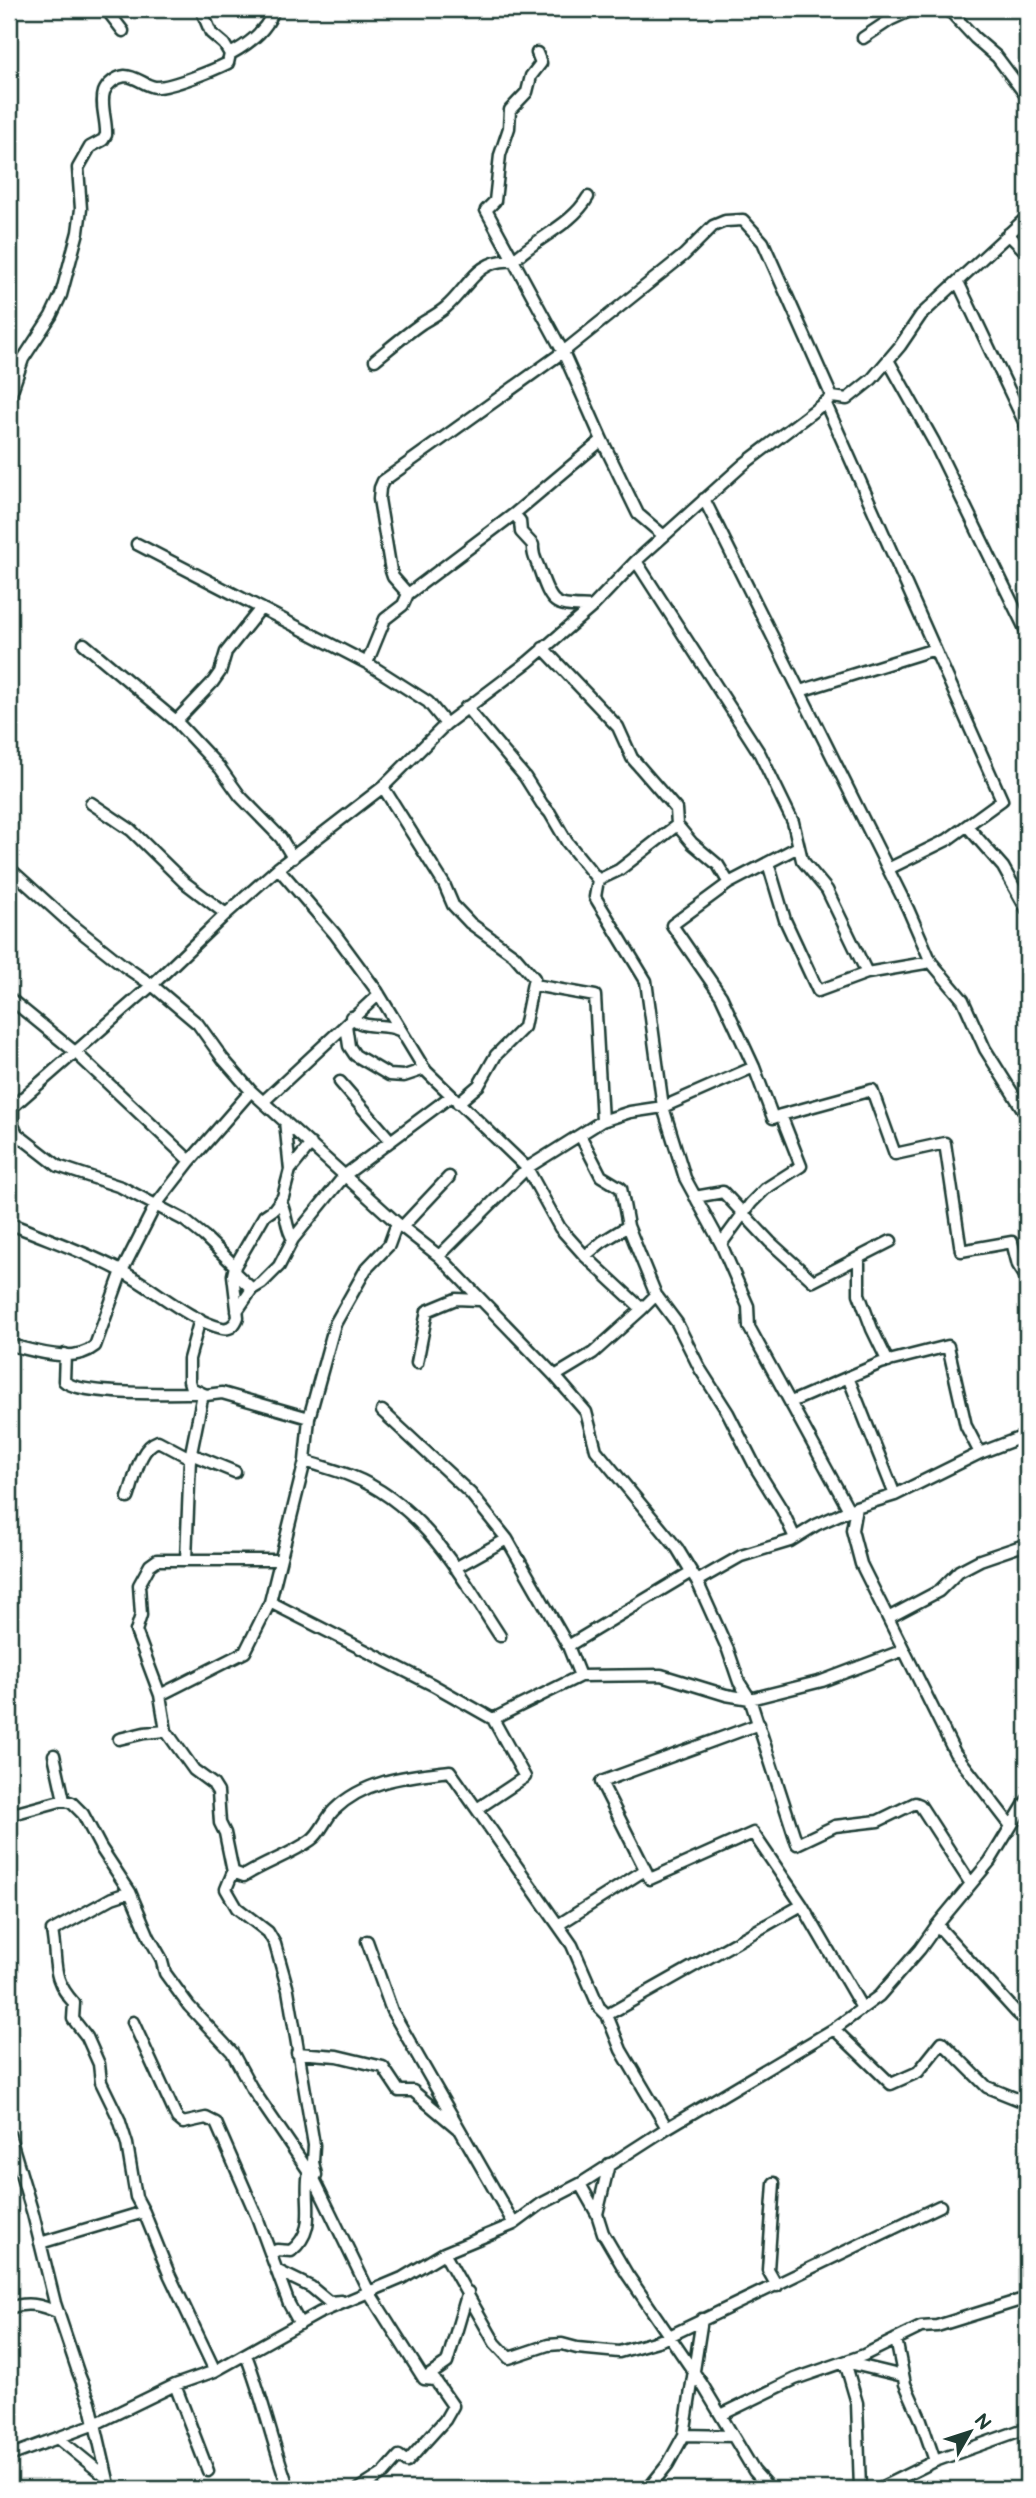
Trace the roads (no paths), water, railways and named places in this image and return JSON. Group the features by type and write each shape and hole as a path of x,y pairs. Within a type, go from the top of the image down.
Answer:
{"street":[{"path":"106,9 123,31"},
{"path":"9,399 23,359 51,316 61,295 79,220 78,168 90,147 103,140 106,135 103,96 105,89 123,76 154,87 164,86 228,63 230,54 224,44 211,33 201,9"},
{"path":"230,54 248,44 272,17 274,9"},
{"path":"863,38 890,20 914,9"},
{"path":"948,9 997,57 1027,97"},
{"path":"537,53 541,63 531,76 527,92 510,110 509,128 500,155 495,201 486,210 563,352 638,514 664,536"},
{"path":"513,261 535,241 572,219 588,197"},
{"path":"251,1289 205,1236 184,1220 121,1187 58,1166 17,1134 11,1108 152,985 278,868 383,787 446,724 528,662 592,607 636,561 744,464 828,400 847,399 872,379 921,315 1027,217"},
{"path":"408,594 391,571 379,499 383,481 563,352 684,255 713,226 724,221 743,220 763,242 828,400 1002,800 947,840 888,869"},
{"path":"1008,234 1027,253"},
{"path":"375,360 446,307 485,267 506,260 513,261"},
{"path":"958,282 1027,428"},
{"path":"888,360 934,442 1027,633"},
{"path":"367,663 384,618 403,605 408,594 514,514 602,440"},
{"path":"704,499 888,869 931,962 963,1000 985,1049 1027,1116"},
{"path":"514,514 520,521 522,532 533,545 532,556 548,594 561,606 592,607"},
{"path":"137,544 367,663 428,702 446,724"},
{"path":"636,561 760,754 793,822 798,847 807,869 827,890 867,972"},
{"path":"176,721 214,682 226,652 261,608"},
{"path":"85,644 176,721 220,768 240,796 281,838 293,858"},
{"path":"543,648 618,727 632,758 676,809 677,825 692,843 718,865 729,883"},
{"path":"800,691 935,649"},
{"path":"467,707 525,777 567,842 598,880 595,897 646,981 663,1107 685,1178 721,1244 748,1306 749,1327 852,1508 852,1530 861,1564 956,1753 1011,1826"},
{"path":"237,1311 251,1289 262,1283 279,1266 293,1239 345,1175 391,1141 479,1085 496,1055 524,1027 534,978 519,961 470,923 453,905 444,884 383,787"},
{"path":"91,803 131,831 184,882 226,914"},
{"path":"598,880 619,870 677,825"},
{"path":"967,826 1003,867 1027,910"},
{"path":"798,847 729,883 672,925 721,996 754,1067 773,1118 872,1090 895,1154 944,1143 961,1251 1012,1242 1018,1265 1027,1279"},
{"path":"768,863 785,920 818,991 867,972 931,962"},
{"path":"9,868 70,923 152,985 198,1024 223,1059 251,1091 399,1225 439,1256 555,1376 586,1412 596,1450 677,1548 694,1577 728,1650 739,1682 750,1699 797,1844 835,1826 878,1821 915,1803 920,1805 971,1884"},
{"path":"278,868 335,934 379,994 425,1069 527,1168 560,1228 585,1256 642,1309"},
{"path":"534,985 596,996 602,1122"},
{"path":"264,1101 379,994"},
{"path":"9,998 75,1052 190,1161"},
{"path":"349,1021 375,1027 391,1026 400,1030"},
{"path":"349,1021 349,1046 355,1055 389,1075 404,1076 425,1069"},
{"path":"439,1256 527,1168 580,1135 602,1122 631,1112 663,1107 754,1067"},
{"path":"340,1082 391,1141"},
{"path":"9,1345 65,1354 89,1351 95,1346 122,1271 155,1206 251,1091"},
{"path":"721,1244 742,1214 765,1189 802,1166 781,1115"},
{"path":"9,1223 122,1271 200,1319 224,1329 230,1328 236,1323 237,1311 234,1269 264,1216 283,1197 290,1170 285,1121"},
{"path":"580,1135 601,1175 621,1188 628,1226 656,1295 677,1323 756,1468 779,1504 795,1538"},
{"path":"290,1170 311,1144"},
{"path":"160,1695 245,1651 270,1602 304,1461 309,1418 335,1324 366,1269 389,1245 399,1225 449,1177"},
{"path":"695,1197 723,1192 742,1214 813,1281 891,1241"},
{"path":"280,1201 287,1228 293,1239"},
{"path":"585,1256 628,1226"},
{"path":"859,1259 859,1294 888,1362"},
{"path":"555,1376 593,1353 656,1295"},
{"path":"417,1363 427,1311 456,1299 479,1300"},
{"path":"200,1319 189,1359 191,1388 200,1394"},
{"path":"791,1402 881,1363 948,1346 966,1426 980,1452"},
{"path":"65,1354 64,1381 73,1387 133,1392 222,1393 309,1418"},
{"path":"848,1377 895,1495"},
{"path":"186,1560 190,1456 200,1394"},
{"path":"382,1411 471,1494 507,1539 568,1646 580,1676"},
{"path":"568,1646 694,1577 741,1556 795,1538 852,1508 895,1495 980,1452 1027,1435"},
{"path":"128,1498 143,1454 152,1443 158,1441 190,1456 236,1472"},
{"path":"304,1461 352,1476 383,1492 405,1509 432,1536 456,1567 500,1636"},
{"path":"456,1567 507,1539"},
{"path":"888,1618 939,1591 959,1572 980,1560 1027,1544"},
{"path":"280,1560 157,1560 150,1565 139,1585 141,1615 136,1631 160,1695 166,1731 194,1770 213,1784 218,1792 220,1823 225,1833 233,1872 226,1889 237,1909 268,1932 275,1944 288,1990 314,2145 313,2162 317,2175 311,2175"},
{"path":"270,1602 433,1685 493,1719 525,1777 477,1809"},
{"path":"493,1719 580,1676 661,1675 726,1695 750,1699 822,1681 904,1650"},
{"path":"759,1724 601,1782 650,1879 753,1833 802,1905 862,2008"},
{"path":"119,1739 166,1731"},
{"path":"54,1755 64,1800"},
{"path":"233,1872 244,1876 292,1853 315,1838 335,1809 370,1786 390,1779 450,1771 572,1945 599,2007 607,2015 621,2050 667,2128"},
{"path":"9,1815 64,1800 72,1803 83,1814 101,1849 130,1892 161,1958 165,1973 189,2006 232,2052 251,2087 311,2175 369,2292 424,2379"},
{"path":"9,2456 95,2424 175,2385 215,2371 277,2335 346,2301 402,2278 444,2253 514,2224 541,2204 580,2185 667,2128 834,2029 879,1996 920,1949 990,1861 1027,1800"},
{"path":"558,1925 645,1870"},
{"path":"130,1892 112,1898 52,1931 55,1958 53,1963 63,1992 74,2003 74,2019 87,2037 99,2064 101,2082 119,2119 127,2144 136,2197 215,2371"},
{"path":"607,2015 802,1905"},
{"path":"937,1925 1027,2022"},
{"path":"367,1941 392,2011 514,2224"},
{"path":"133,2022 177,2118 183,2123 206,2118 216,2123 238,2170 289,2304 300,2324"},
{"path":"834,2029 891,2084 918,2072 942,2042 987,2087 1027,2104"},
{"path":"297,2053 337,2056 383,2067 399,2091 414,2091 463,2133"},
{"path":"9,2134 59,2313 90,2402 110,2489"},
{"path":"597,2214 609,2164"},
{"path":"271,2254 277,2250 291,2251 303,2242 311,2175"},
{"path":"774,2183 768,2270 777,2286"},
{"path":"580,2185 597,2214 613,2251 694,2372 754,2470 770,2489"},
{"path":"444,2253 495,2343 509,2358 548,2345 562,2344 577,2348 626,2351 670,2335 777,2286 940,2206"},
{"path":"40,2243 145,2212"},
{"path":"277,2271 311,2287 329,2302 346,2301"},
{"path":"424,2379 447,2363 468,2292"},
{"path":"721,2416 795,2379 845,2362 921,2327 937,2326 1027,2298"},
{"path":"9,2308 30,2303 59,2313"},
{"path":"648,2489 668,2464 684,2435 702,2319"},
{"path":"896,2339 903,2376 935,2461"},
{"path":"246,2355 263,2400 275,2449 289,2489"},
{"path":"845,2362 903,2376"},
{"path":"845,2362 857,2403 860,2489"},
{"path":"359,2489 384,2473 399,2456 407,2462 445,2420 453,2406 435,2380 424,2379"},
{"path":"175,2385 208,2471"},
{"path":"878,2489 935,2461 1027,2428"},
{"path":"684,2435 733,2436"},
{"path":"58,2438 106,2477"}]}
